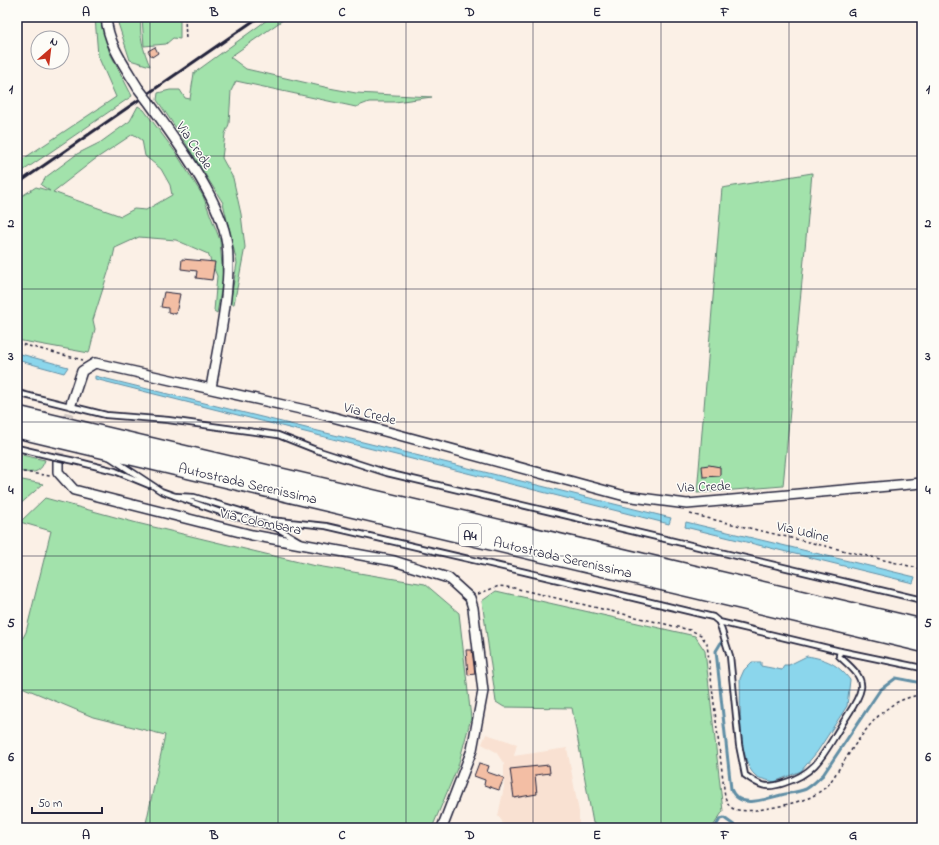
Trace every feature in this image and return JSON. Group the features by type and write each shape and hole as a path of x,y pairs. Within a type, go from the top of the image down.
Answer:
{"highway":[{"name":"Autostrada Serenissima","path":"17,415 922,628"},
{"name":"Autostrada Serenissima","path":"17,429 922,643"}],"street":[{"name":"Via Crede","path":"106,17 114,50 138,88 199,175 219,217 227,242 229,272 211,388 314,412 625,496 687,504 922,483"},
{"path":"71,404 82,371 95,363 211,388"},
{"path":"55,458 61,478"},
{"name":"Via Colombara","path":"61,478 74,490 98,497 252,535 394,561 448,578 470,598"},
{"path":"442,828 472,750 483,692 473,608 470,598"}],"lane":[{"path":"17,393 106,415 168,420 278,435 316,450 387,473 922,600"},
{"path":"95,447 161,491"},
{"path":"17,448 115,471 161,491 223,513 277,528 305,544"},
{"path":"175,496 194,497 270,520 326,526 713,617 720,622 840,651 922,668"},
{"path":"720,622 730,656 739,745 745,775 760,785 775,786 800,778 812,769 854,704 861,688 860,683 853,669 839,656 840,651"}],"path":[{"path":"185,17 186,41"},
{"path":"17,343 95,363"},
{"path":"17,471 61,478"},
{"name":"Via Udine","path":"687,504 688,513 922,569"},
{"path":"470,598 498,586 514,588 674,626 701,635 706,644 725,797 728,804 734,809 745,811 796,801 810,798 822,791 829,784 876,717 888,707 922,694"}],"shaded area":[{"path":"486,734 517,744 514,756 567,748 579,812 579,828 503,828 502,821 498,816 504,787 504,764 496,752 482,744"}],"green space":[{"path":"95,17 102,17 109,51 132,96 17,175 17,163 116,97 98,56"},
{"path":"116,17 141,17 142,42 150,66 130,60"},
{"path":"142,17 180,17 180,39 173,38 166,44 144,46"},
{"path":"271,17 287,17 230,57 246,69 356,93 432,97 395,102 369,102 356,107 236,81 231,91 229,124 225,134 222,158 233,178 241,214 245,247 234,304 230,304 237,263 223,203 157,100 158,93 170,90 180,90 185,98 190,99 194,73"},
{"path":"138,106 144,110 176,153 203,196 220,240 223,280 217,313 214,311 217,276 208,254 176,240 139,237 115,248 93,320 95,329 89,353 17,340 17,199 36,187 50,191 41,185 46,177 77,154 101,142 130,121","holes":["133,134 142,140 145,156 161,169 170,185 172,195 146,210 134,209 121,216 53,192 94,160"]},
{"path":"812,173 783,486 697,493 722,188"},
{"path":"17,454 45,460 38,471 17,471"},
{"path":"17,479 43,484 17,507"},
{"path":"45,498 137,523 311,565 425,584 459,613 471,718 458,766 432,828 145,828 165,735 93,717 17,685 17,649 26,632 51,531 20,522"},
{"path":"496,591 695,636 705,651 723,811 712,828 613,828 593,823 572,708 504,707 496,702 482,601"}],"water":[{"path":"17,353 68,367 64,373 17,360"},
{"path":"95,376 671,518 669,524 95,379"},
{"path":"686,522 915,577 913,583 685,527"},
{"path":"807,656 831,663 841,670 850,680 847,706 817,752 801,771 774,782 760,778 756,776 750,768 743,745 740,716 740,679 744,670 752,662 761,662 761,666 782,670 784,665 789,665"}],"building":[{"path":"155,47 158,53 152,57 148,51"},
{"path":"182,259 215,262 212,280 196,278 197,271 181,269"},
{"path":"164,292 180,294 176,314 168,312 168,308 161,307"},
{"path":"709,465 720,467 720,476 703,477 702,466"},
{"path":"466,650 472,650 475,674 468,675"},
{"path":"479,763 489,766 487,772 504,778 499,790 484,785 485,780 474,776"},
{"path":"549,765 550,773 535,775 537,794 514,798 510,769"}],"waterway":[{"path":"722,641 716,651 731,789 735,795 746,801 760,800 806,789 823,775 880,690 896,678 922,683"},
{"path":"715,828 720,819 724,818 738,828"}],"tunnel":[{"path":"58,461 71,404"}],"railway":[{"path":"17,184 259,17"}]}
